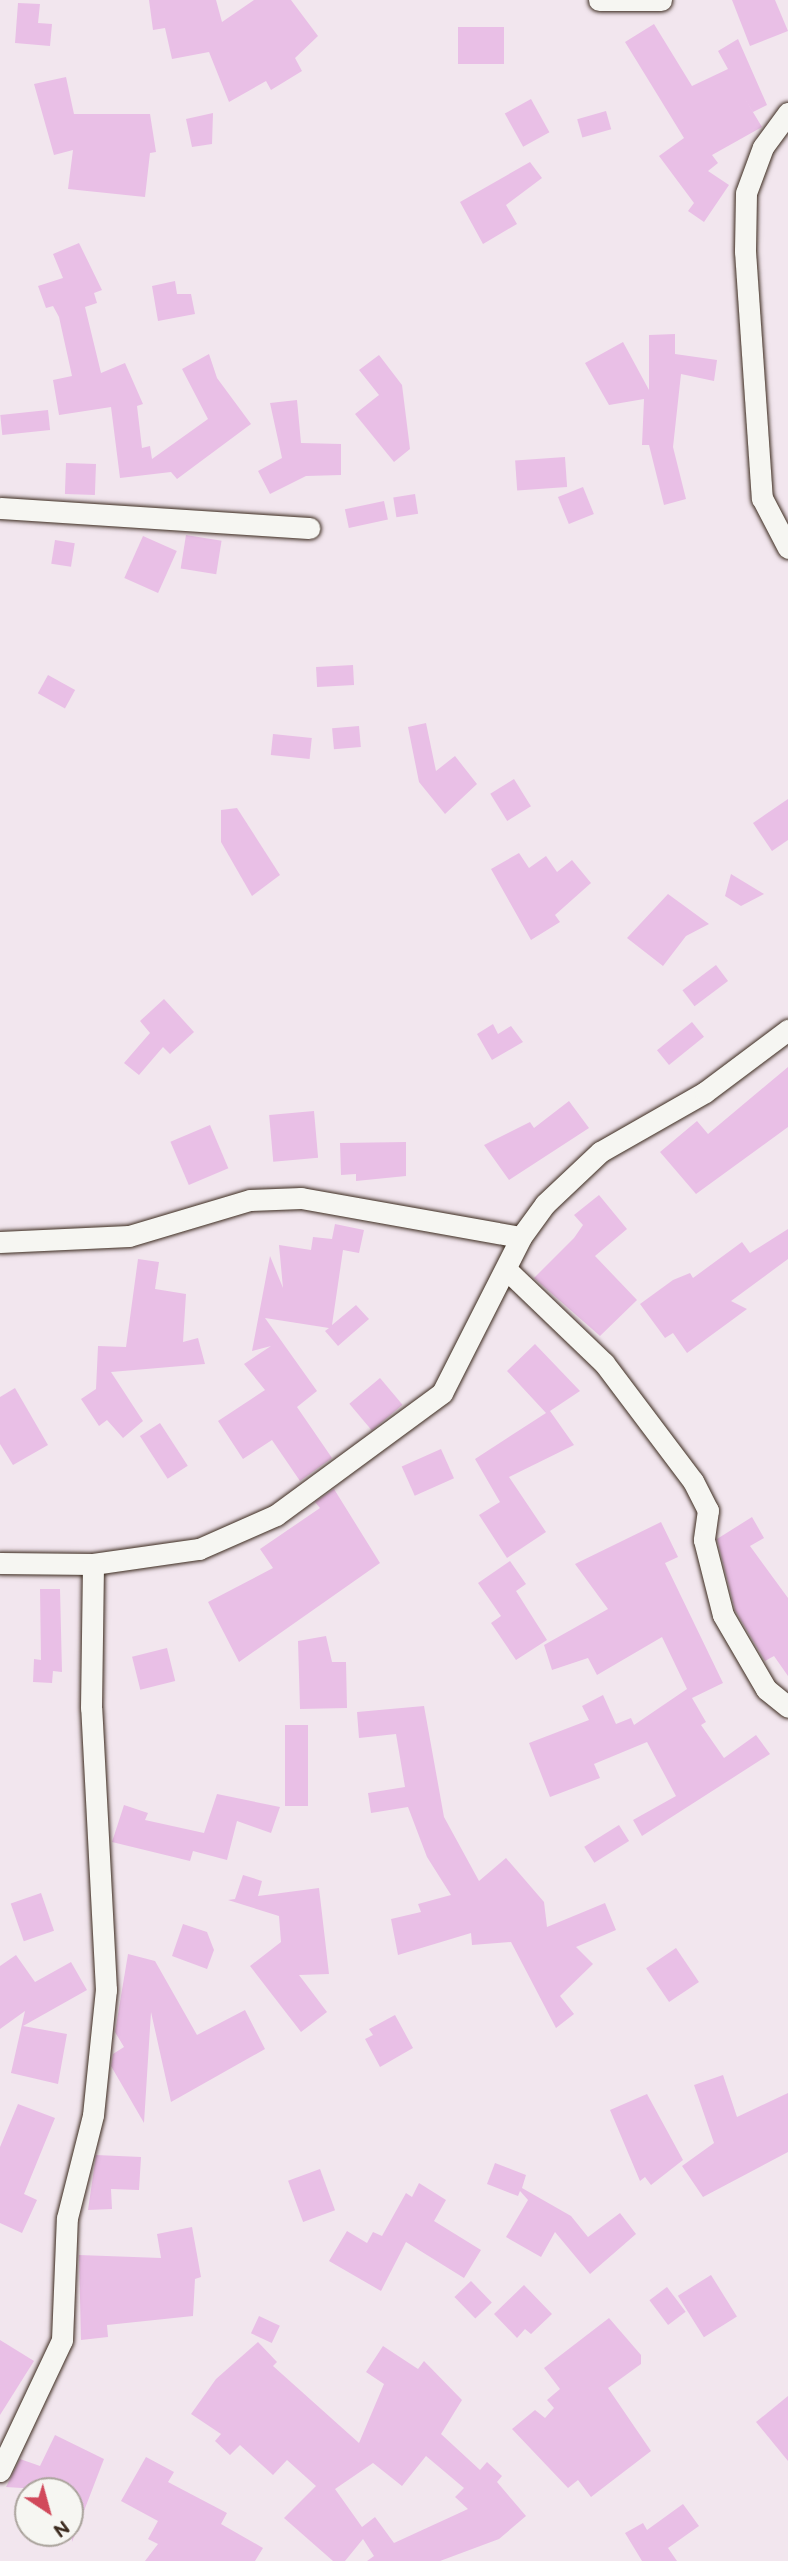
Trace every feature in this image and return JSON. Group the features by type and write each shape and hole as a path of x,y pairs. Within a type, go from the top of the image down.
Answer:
{"street":[{"path":"598,0 661,0"},
{"path":"788,113 763,147 746,193 745,251 762,498 788,548"},
{"path":"0,508 309,528"},
{"path":"0,1563 93,1564 199,1549 276,1515 442,1393 508,1271 521,1237 600,1152 705,1092 788,1030"},
{"path":"0,1242 129,1236 250,1199 301,1198 521,1237"},
{"path":"508,1271 604,1363 693,1481 708,1510 704,1540 723,1615 766,1689 788,1707"},
{"path":"0,2471 62,2340 66,2218 93,2115 106,1990 91,1708 93,1564"}],"building":[{"path":"149,0 216,0 222,22 254,0 291,0 318,36 295,58 302,71 271,90 266,81 229,102 209,52 172,59 165,28 153,30"},
{"path":"732,0 775,0 788,31 750,46"},
{"path":"18,3 40,4 38,23 52,24 50,46 15,43"},
{"path":"654,24 692,86 728,69 718,51 738,39 767,105 753,112 742,94 762,127 712,155 718,163 708,171 729,185 704,222 688,211 694,203 659,156 684,138 625,42"},
{"path":"458,27 504,27 504,64 458,64"},
{"path":"66,77 74,114 150,114 156,152 150,153 145,197 68,189 73,150 54,155 34,84"},
{"path":"531,99 549,132 523,147 505,114"},
{"path":"606,111 611,129 582,138 577,119"},
{"path":"213,113 212,144 192,147 186,119"},
{"path":"530,162 542,178 506,205 517,224 483,244 460,202"},
{"path":"79,243 102,290 94,293 97,303 85,307 101,373 125,363 143,404 137,406 142,448 150,446 152,459 208,419 182,369 209,354 217,378 251,424 177,479 171,472 120,478 111,407 59,415 53,380 72,376 59,317 53,306 46,308 38,286 63,278 53,254"},
{"path":"175,281 177,294 191,294 195,314 158,321 152,286"},
{"path":"675,334 675,354 717,360 714,381 681,374 673,447 686,499 664,505 649,445 642,445 644,399 609,405 585,363 623,342 649,390 649,335"},
{"path":"379,355 402,385 410,449 394,462 355,414 379,395 359,370"},
{"path":"297,400 301,443 341,444 341,475 306,476 270,494 258,471 282,458 270,403"},
{"path":"48,410 50,430 2,435 0,415"},
{"path":"565,457 567,487 517,490 515,460"},
{"path":"66,463 96,464 95,495 65,494"},
{"path":"583,487 594,514 569,524 558,497"},
{"path":"415,494 418,514 396,517 393,497"},
{"path":"384,501 388,520 349,528 345,509"},
{"path":"186,535 222,541 216,574 181,569"},
{"path":"143,536 177,551 158,593 124,578"},
{"path":"55,540 75,543 71,567 51,564"},
{"path":"353,665 354,685 317,687 316,667"},
{"path":"48,675 75,690 65,708 38,693"},
{"path":"426,723 436,771 455,756 477,784 445,814 419,782 408,727"},
{"path":"359,726 361,747 334,749 332,728"},
{"path":"273,734 312,738 310,759 271,755"},
{"path":"514,779 531,806 507,821 490,794"},
{"path":"788,799 788,840 772,851 753,823"},
{"path":"237,808 280,875 252,896 221,842 221,810"},
{"path":"519,853 529,868 546,856 557,872 572,860 591,883 555,915 560,922 531,940 491,869"},
{"path":"731,874 764,894 741,906 725,896"},
{"path":"668,894 709,924 686,936 663,966 627,938"},
{"path":"716,965 728,981 694,1006 682,990"},
{"path":"164,999 194,1032 170,1054 163,1047 139,1075 124,1063 150,1033 140,1021"},
{"path":"692,1022 704,1037 669,1065 657,1050"},
{"path":"493,1024 498,1034 511,1026 523,1042 492,1060 477,1034"},
{"path":"788,1067 788,1127 696,1194 660,1152 697,1121 708,1134"},
{"path":"569,1101 589,1128 509,1180 484,1145 530,1122 534,1128"},
{"path":"314,1111 318,1158 273,1162 269,1115"},
{"path":"210,1125 228,1168 189,1185 170,1142"},
{"path":"406,1142 406,1176 356,1181 356,1174 341,1175 340,1143"},
{"path":"599,1195 627,1229 595,1256 637,1300 600,1336 534,1278 574,1238 583,1225 574,1215"},
{"path":"335,1224 364,1230 359,1253 343,1250 332,1325 356,1305 369,1319 338,1346 325,1331 329,1328 265,1318 317,1391 297,1407 332,1458 300,1481 272,1440 243,1459 218,1421 265,1390 244,1364 271,1346 252,1351 270,1256 283,1288 279,1245 311,1250 313,1237 332,1239"},
{"path":"788,1229 788,1259 731,1301 747,1309 687,1353 673,1333 665,1338 640,1304 673,1280 690,1273 693,1278 742,1242 750,1253"},
{"path":"138,1259 159,1262 155,1289 186,1294 183,1342 198,1338 205,1364 111,1372 143,1421 123,1438 107,1420 99,1426 81,1399 96,1389 98,1346 126,1347"},
{"path":"535,1344 580,1391 550,1411 574,1445 509,1477 546,1532 507,1558 479,1515 500,1502 475,1459 546,1413 507,1371"},
{"path":"380,1378 402,1405 372,1431 349,1404"},
{"path":"15,1388 48,1445 13,1465 0,1444 0,1397"},
{"path":"160,1423 188,1466 168,1479 140,1436"},
{"path":"441,1449 454,1478 415,1496 402,1466"},
{"path":"334,1489 380,1563 239,1662 208,1602 273,1568 260,1549 320,1508 315,1502"},
{"path":"752,1517 764,1538 750,1546 788,1598 788,1676 774,1656 765,1661 735,1610 717,1539"},
{"path":"661,1522 678,1557 665,1563 723,1683 692,1698 706,1722 701,1725 724,1758 756,1735 770,1754 642,1836 633,1820 676,1796 647,1742 594,1764 600,1778 550,1797 529,1743 589,1720 582,1706 603,1695 616,1724 631,1718 634,1725 687,1689 662,1637 597,1675 588,1658 552,1670 544,1645 608,1609 575,1564"},
{"path":"510,1561 526,1584 516,1591 547,1640 516,1660 491,1623 501,1616 478,1583"},
{"path":"40,1589 60,1589 62,1672 53,1671 52,1683 33,1682 34,1659 41,1660"},
{"path":"326,1636 332,1662 346,1662 347,1708 300,1709 298,1641"},
{"path":"167,1648 175,1681 140,1690 132,1657"},
{"path":"424,1706 444,1817 479,1881 506,1858 544,1902 547,1927 605,1903 616,1930 576,1947 593,1964 560,1996 574,2014 556,2028 511,1942 472,1945 471,1933 398,1955 391,1919 421,1912 418,1904 451,1895 427,1857 408,1807 371,1813 368,1793 405,1787 396,1734 359,1738 357,1712"},
{"path":"285,1725 308,1725 308,1806 285,1806"},
{"path":"217,1794 280,1807 271,1833 237,1821 227,1860 193,1851 190,1861 112,1842 124,1805 148,1813 145,1820 204,1833"},
{"path":"619,1825 629,1841 594,1863 584,1847"},
{"path":"243,1875 262,1881 258,1896 319,1888 329,1974 299,1975 327,2012 301,2032 250,1966 281,1942 279,1916 228,1900 235,1899"},
{"path":"41,1893 54,1931 24,1941 11,1903"},
{"path":"183,1924 207,1932 214,1950 207,1969 172,1956"},
{"path":"676,1948 699,1982 669,2002 646,1968"},
{"path":"128,1954 155,1961 197,2035 245,2010 265,2049 171,2102 151,2012 144,2123 111,2066 113,2054 124,2047 115,2032"},
{"path":"16,1955 35,1982 71,1962 87,1990 23,2026 67,2034 58,2084 11,2073 25,2011 0,2029 0,1966"},
{"path":"395,2015 413,2048 380,2067 365,2039 373,2035 369,2029"},
{"path":"723,2075 737,2117 788,2093 788,2152 703,2197 682,2166 714,2143 694,2085"},
{"path":"647,2094 683,2160 651,2185 645,2177 640,2181 610,2110"},
{"path":"18,2104 55,2118 24,2194 37,2200 22,2233 0,2223 0,2147"},
{"path":"96,2155 141,2157 139,2190 111,2189 112,2209 88,2210"},
{"path":"495,2163 526,2175 522,2188 571,2216 588,2237 620,2213 636,2234 590,2274 555,2232 541,2257 506,2237 528,2200 520,2191 518,2196 487,2184"},
{"path":"320,2169 335,2210 303,2222 288,2181"},
{"path":"419,2183 446,2200 434,2221 481,2250 464,2278 406,2242 381,2291 329,2261 347,2231 367,2243 373,2232 382,2236 406,2193 412,2197"},
{"path":"192,2227 201,2277 195,2279 193,2316 107,2325 108,2337 81,2340 79,2255 161,2258 157,2234"},
{"path":"711,2275 737,2317 704,2337 678,2296"},
{"path":"471,2281 492,2303 475,2319 454,2297"},
{"path":"524,2285 552,2314 531,2334 525,2329 517,2338 494,2314"},
{"path":"667,2287 686,2312 668,2325 649,2300"},
{"path":"259,2316 280,2326 272,2343 251,2333"},
{"path":"609,2318 641,2355 641,2364 608,2388 651,2451 591,2497 578,2480 568,2488 512,2429 535,2410 545,2418 554,2408 547,2400 560,2389 544,2368"},
{"path":"0,2340 34,2361 0,2415"},
{"path":"258,2342 277,2362 273,2366 359,2443 384,2384 366,2372 383,2346 418,2369 424,2361 462,2400 441,2434 480,2470 487,2462 502,2476 497,2482 526,2516 499,2539 440,2561 367,2561 374,2556 363,2539 345,2561 333,2561 284,2518 316,2486 287,2460 273,2475 240,2445 230,2455 215,2441 221,2434 191,2414 216,2379","holes":["426,2456 464,2488 455,2497 468,2509 394,2543 375,2517 362,2527 335,2489 373,2463 402,2486"]},
{"path":"788,2396 788,2461 756,2422"},
{"path":"55,2435 104,2459 84,2511 84,2477 14,2477 14,2488 6,2487 20,2459 40,2466"},
{"path":"146,2457 174,2472 168,2482 227,2513 221,2524 263,2548 255,2561 145,2561 158,2544 148,2539 158,2521 121,2501"},
{"path":"683,2504 699,2526 668,2548 677,2561 642,2561 625,2533 643,2523 647,2530"}]}
